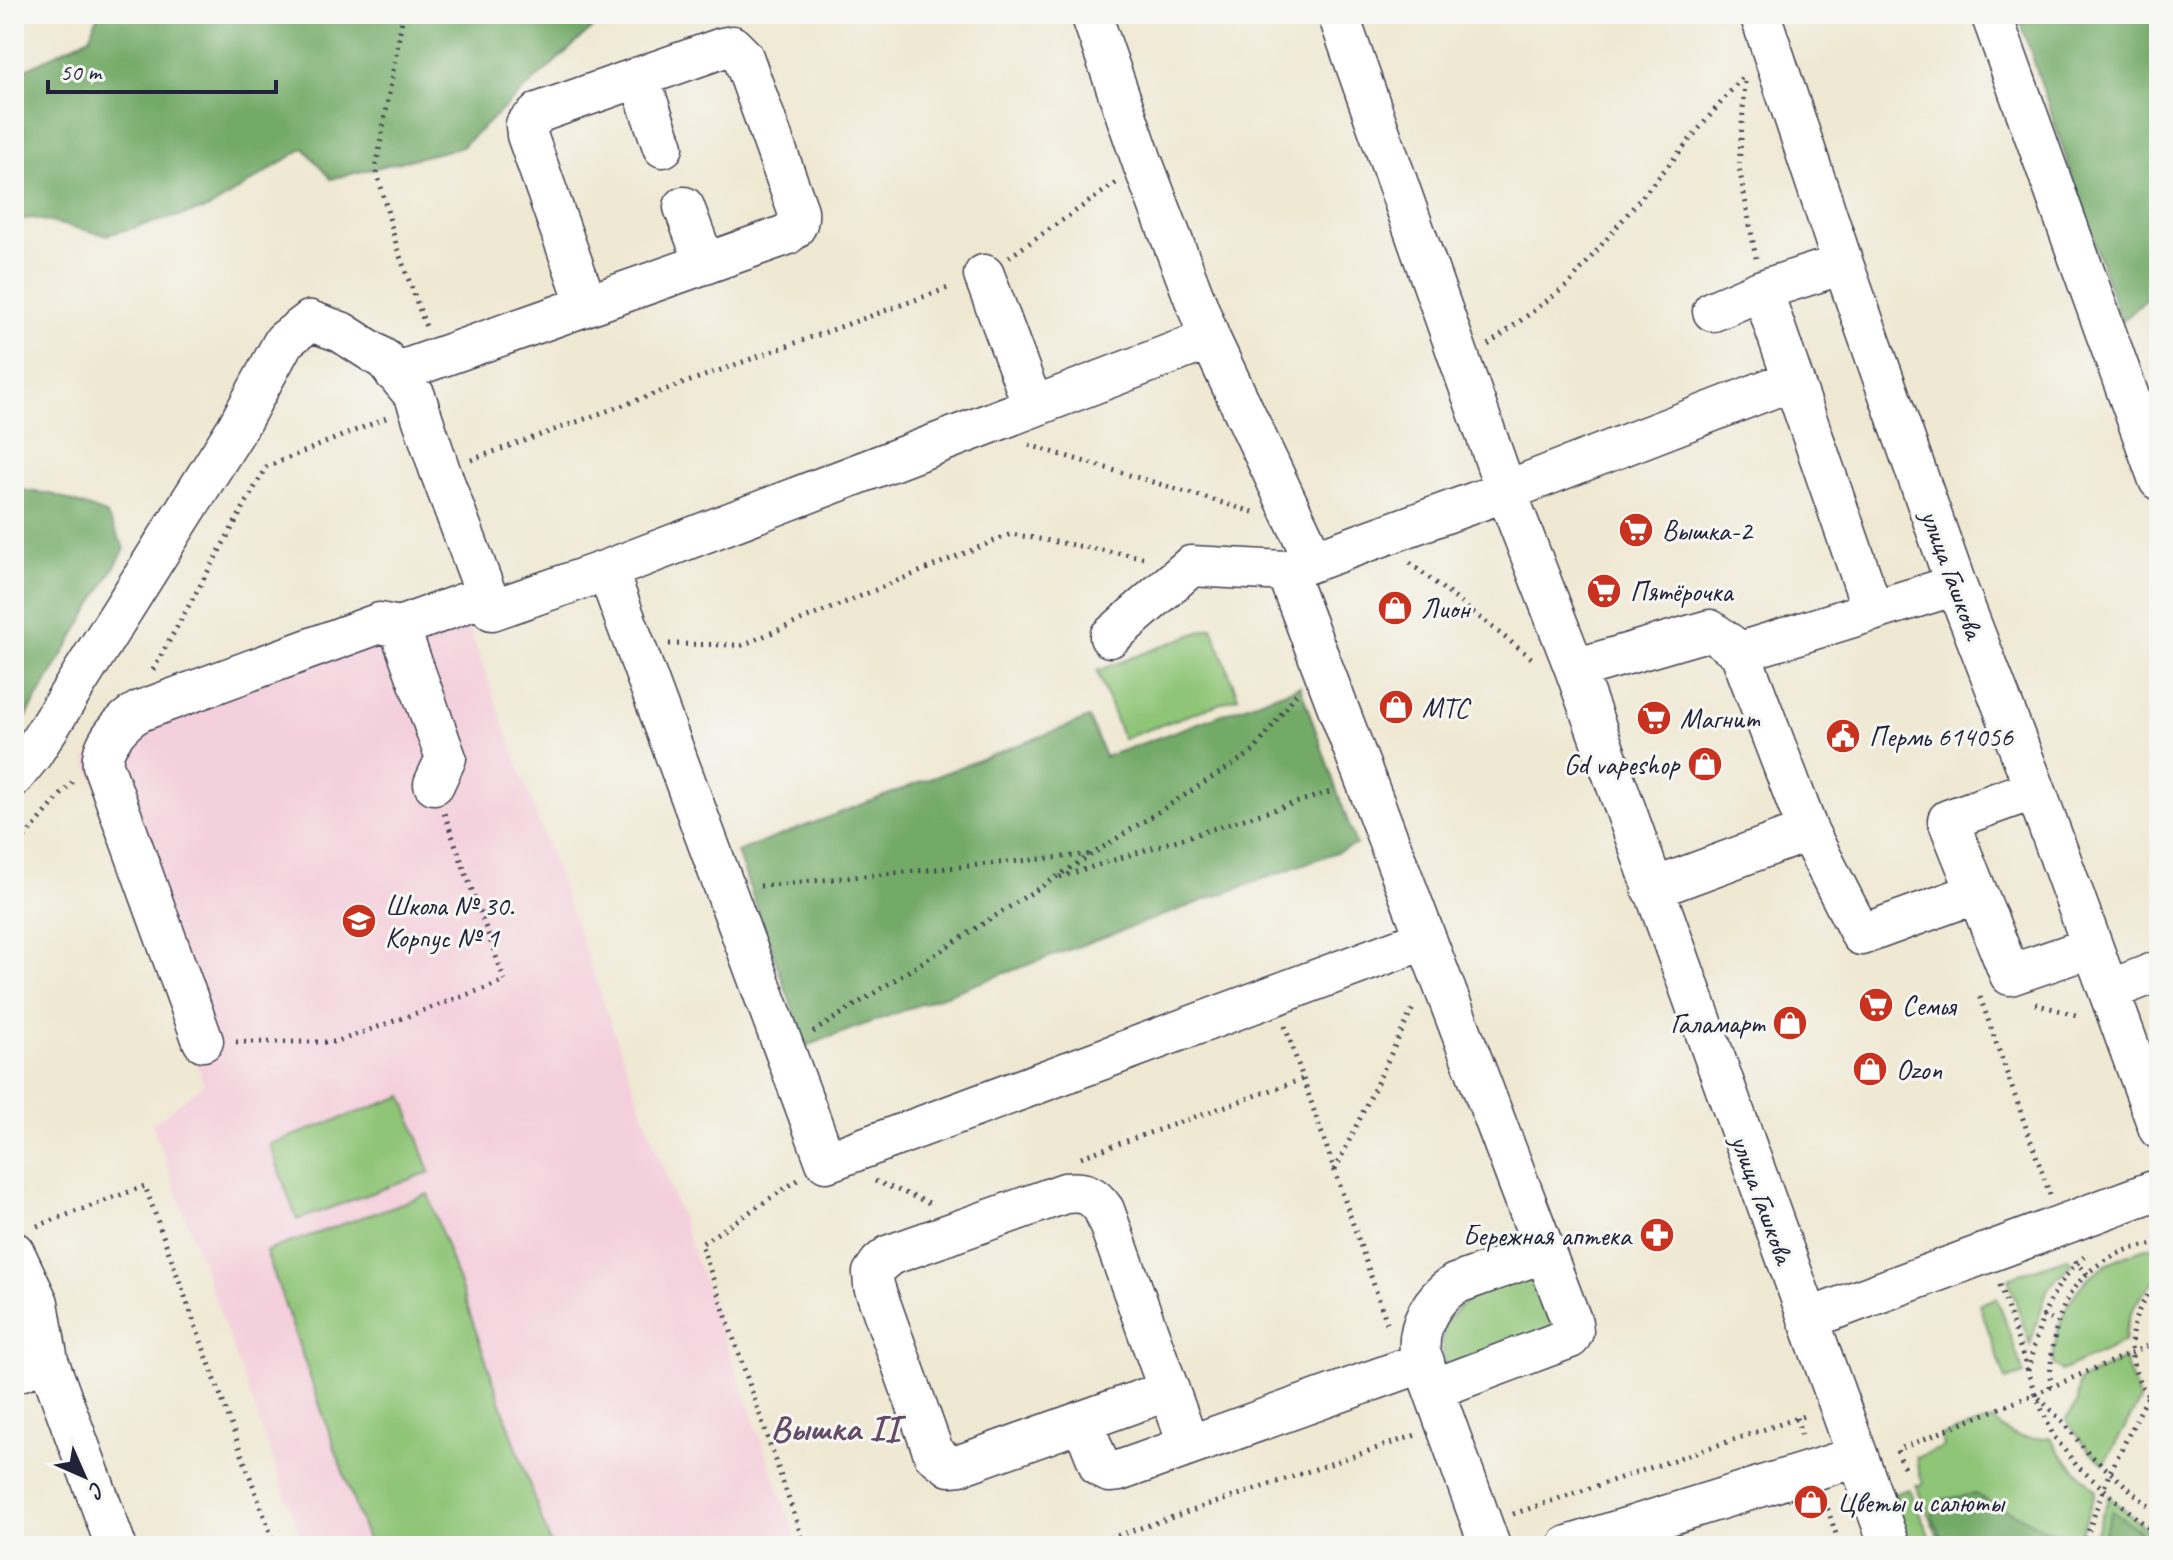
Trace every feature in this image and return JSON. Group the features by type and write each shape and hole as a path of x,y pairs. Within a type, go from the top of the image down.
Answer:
{"street":[{"path":"1082,1421 1100,1467 1109,1472 1119,1471 1189,1446 1427,1386 1570,1338 1573,1332 1321,661 1299,552 1210,339 1143,164 1091,14"},
{"name":"улица Гашкова","path":"1338,14 1506,491 1575,669 1890,1546"},
{"path":"1991,14 2159,480"},
{"name":"улица Гашкова","path":"1758,45 1843,264 1956,585 2035,789 2159,1129"},
{"path":"395,373 786,235 796,228 799,221 743,57 732,46 540,112 526,125 587,305"},
{"path":"639,77 663,147"},
{"path":"684,207 705,264"},
{"path":"1713,311 1762,290 1843,264"},
{"path":"984,275 1033,406"},
{"path":"1762,290 1873,611"},
{"path":"14,776 32,754 237,428 284,341 310,321 341,332 385,360 415,396 490,602"},
{"path":"203,1041 103,765 103,752 122,725 140,711 380,623 399,627 607,570 1210,339"},
{"path":"1110,637 1191,566 1299,552 1377,537 1506,491 1793,380"},
{"path":"607,570 826,1162 1274,995 1431,950"},
{"path":"1740,652 1956,585"},
{"path":"399,627 446,758 434,784"},
{"path":"1575,669 1710,630 1740,652 1808,831 1861,935 1976,893"},
{"path":"2035,789 1948,820 2010,975 2092,947"},
{"path":"1652,889 1808,831"},
{"path":"2110,990 2159,971"},
{"path":"1808,1319 2159,1189"},
{"path":"1169,1390 950,1466 934,1454 874,1286 873,1273 890,1255 1065,1193 1083,1191 1096,1199 1104,1210 1169,1390 1189,1446"},
{"path":"21,1241 38,1303 31,1367 116,1546"},
{"path":"1486,1536 1427,1386 1419,1340 1438,1298 1455,1284 1545,1252"},
{"path":"1568,1546 1856,1457"}],"path":[{"path":"403,14 376,168 397,248 437,359"},
{"path":"1462,365 1568,285 1758,45"},
{"path":"1758,45 1739,167 1762,290"},
{"path":"440,471 984,275 1143,164"},
{"path":"149,677 266,467 386,418 397,429"},
{"path":"973,428 1299,552"},
{"path":"634,644 742,645 1011,534 1191,566"},
{"path":"1377,537 1536,661"},
{"path":"784,1050 1254,751 1321,661"},
{"path":"14,850 79,774"},
{"path":"1052,880 1366,781"},
{"path":"203,1041 336,1042 505,981 434,784"},
{"path":"725,889 1094,854"},
{"path":"1335,1170 1431,950"},
{"path":"1977,988 2055,1207"},
{"path":"1087,1546 1427,1386 1335,1170 1274,995"},
{"path":"2030,1002 2123,1028"},
{"path":"1071,1161 1303,1079"},
{"path":"805,1546 701,1244 826,1162 940,1207"},
{"path":"21,1241 145,1186 275,1546"},
{"path":"2130,1236 2133,1249"},
{"path":"2050,1387 2051,1347 2057,1321 2068,1296 2088,1275 2122,1252 2159,1243"},
{"path":"2028,1371 2042,1316 2054,1289 2077,1263 2094,1252"},
{"path":"2069,1254 2088,1275"},
{"path":"1998,1280 2035,1394 2053,1435 2077,1466 2159,1537"},
{"path":"2159,1284 2149,1292 2135,1317 2131,1351 2134,1373 2148,1398 2159,1408"},
{"path":"2042,1316 2057,1321"},
{"path":"1904,1467 1897,1450 2159,1341 2159,1354"},
{"path":"2083,1546 2109,1474 2159,1374"},
{"path":"2035,1394 2109,1474 2159,1515"},
{"path":"1486,1536 1837,1404"}],"shaded area":[{"name":"Школа № 30. Корпус № 1","path":"455,589 799,1546 304,1546 152,1124 204,1084 86,758"}],"green space":[{"path":"98,14 608,14 461,147 331,179 304,148 210,208 106,235 33,218 14,220 14,52 24,70 90,37"},
{"path":"2018,14 2159,14 2159,37 2152,50 2159,72 2159,287 2121,323"},
{"path":"14,489 55,495 106,514 125,549 14,738"},
{"path":"1212,627 1238,697 1123,739 1097,671"},
{"path":"1300,686 1356,845 806,1046 737,852 1089,718 1105,757"},
{"path":"403,1096 430,1172 297,1220 270,1144"},
{"path":"428,1194 551,1546 369,1546 266,1251"},
{"path":"2159,1245 2159,1277 2135,1306 2124,1342 2061,1371 2053,1364 2056,1340 2062,1318 2083,1284 2115,1260"},
{"path":"2067,1258 2072,1263 2048,1288 2030,1345 2008,1278"},
{"path":"1532,1274 1559,1338 1445,1367 1442,1345 1452,1314 1479,1295"},
{"path":"1997,1298 2024,1374 2006,1380 1979,1304"},
{"path":"2124,1359 2140,1401 2104,1464 2087,1448 2066,1420 2077,1403 2079,1381"},
{"path":"1993,1420 2019,1437 2050,1437 2061,1454 2096,1491 2076,1546 1942,1546 1916,1486 1923,1485 1916,1458 1944,1447 1941,1436"},
{"path":"1909,1489 1934,1546 1908,1546 1889,1495"},
{"path":"1975,1494 2067,1540 2065,1546 1945,1546 1932,1516 1940,1500"},
{"path":"2109,1496 2159,1541 2159,1546 2091,1546"},
{"path":"2112,1511 2149,1538 2152,1546 2099,1546"}],"place":[{"name":"Вышка-2","path":"1636,530"},
{"name":"Пятёрочка","path":"1604,591"},
{"name":"Лион","path":"1395,608"},
{"name":"МТС","path":"1396,707"},
{"name":"Магнит","path":"1654,718"},
{"name":"Пермь 614056","path":"1843,736"},
{"name":"Gd vapeshop","path":"1705,764"},
{"name":"Школа № 30. Корпус № 1","path":"359,921"},
{"name":"Семья","path":"1876,1005"},
{"name":"Галамарт","path":"1790,1023"},
{"name":"Ozon","path":"1870,1069"},
{"name":"Бережная аптека","path":"1657,1235"},
{"name":"Цветы и салюты","path":"1811,1502"}],"district":[{"name":"Вышка II","path":"835,1427"}]}
